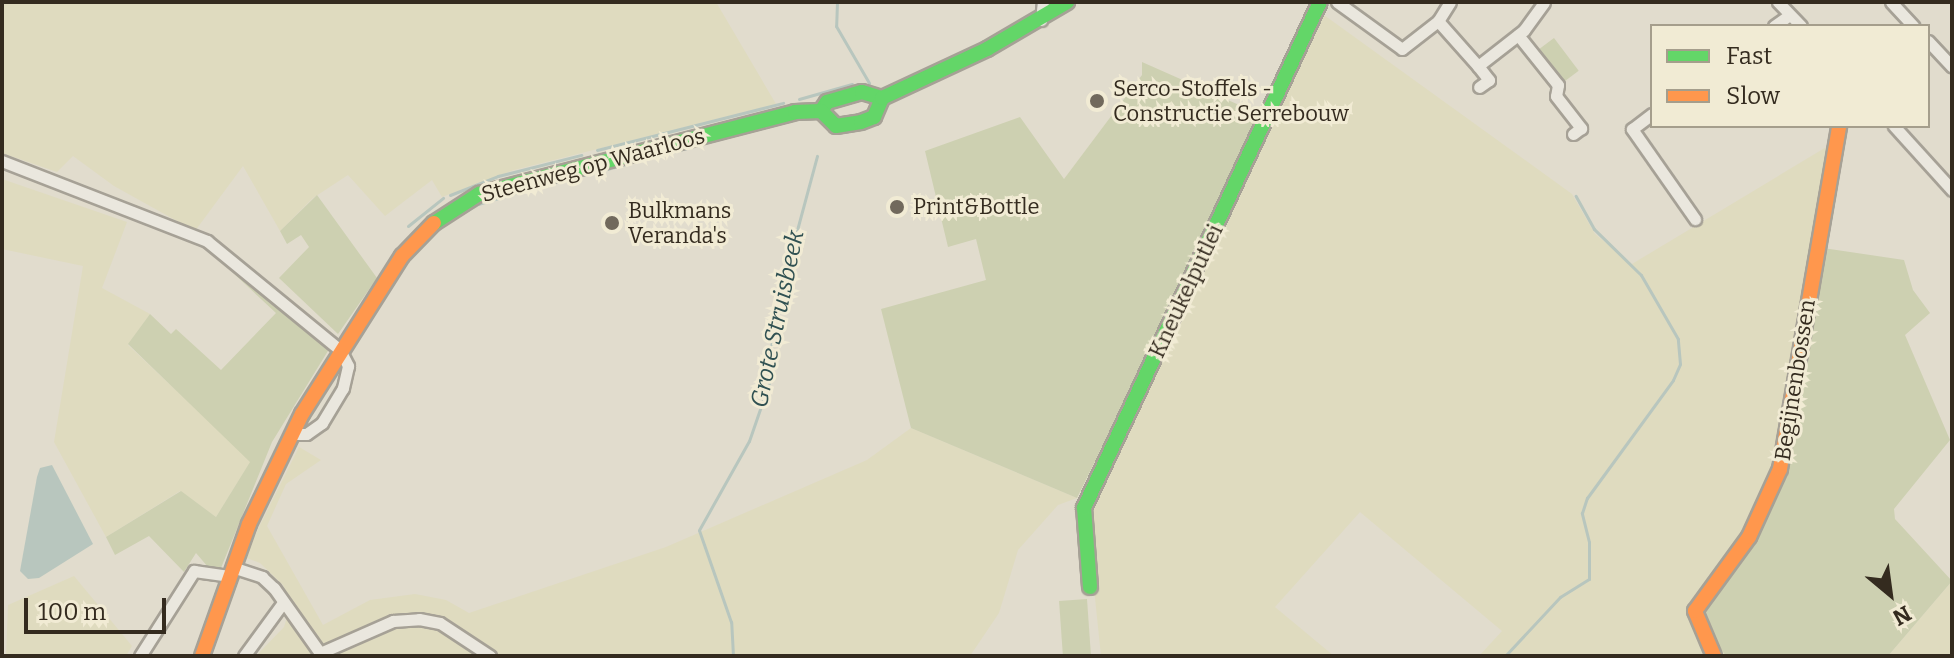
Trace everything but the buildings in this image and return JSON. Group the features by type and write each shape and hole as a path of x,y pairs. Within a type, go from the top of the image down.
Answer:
{"street":[{"path":"1041,20 1043,2"},
{"name":"Steenweg op Waarloos","path":"202,656 230,572 291,434 340,350 417,238 440,217 479,194 795,112 821,111 836,126 874,117 882,98 1041,20 1067,2"},
{"name":"Kneukelputlei","path":"1090,587 1084,508 1320,2"},
{"path":"1337,2 1402,49 1438,21 1450,2"},
{"path":"1478,66 1518,35 1544,2"},
{"path":"1778,2 1799,24"},
{"path":"1891,2 1911,24"},
{"path":"1777,24 1790,15"},
{"path":"1438,21 1489,80 1479,87"},
{"path":"1518,35 1558,85 1556,96 1581,128 1573,134"},
{"path":"1930,43 1952,67"},
{"name":"Steenweg op Waarloos","path":"821,111 827,102 862,92 882,98"},
{"path":"1650,116 1632,129 1695,219"},
{"name":"Begijnenbossen","path":"1714,656 1695,611 1749,537 1778,476 1839,128"},
{"path":"1896,128 1952,190"},
{"path":"2,161 148,214 207,241 340,350 348,366 343,388 322,423 306,434 291,434"},
{"path":"140,656 194,571 262,577 282,604 293,610 320,653 393,621 419,619 440,623 490,656"},
{"path":"244,656 282,604"}],"shaded area":[{"path":"2,2 716,2 776,104 514,170 442,197 432,180 385,216 348,175 313,198 280,231 243,166 195,231 114,186 73,156 57,172 2,153"},
{"path":"1317,10 1572,194 1595,234 1632,264 1833,143 1791,443 1750,536 1697,614 1726,656 1479,656 1502,631 1360,512 1275,607 1334,656 1101,656 1086,511"},
{"path":"2,179 127,222 102,288 150,314 128,345 251,461 216,517 180,491 106,537 54,442 83,266 2,249"},
{"path":"911,428 1077,498 1058,505 1018,550 999,613 970,656 256,656 284,627 290,607 283,585 260,563 244,557 299,447 321,460 286,484 267,526 323,625 370,600 415,594 446,600 469,613 666,547 867,460"},
{"path":"52,465 93,544 39,578 28,579 20,571 37,477 40,468"},
{"path":"74,576 132,646 126,656 6,656 8,605"},
{"path":"1952,581 1952,656 1888,656"}],"green space":[{"path":"1554,38 1579,71 1560,85 1536,52"},
{"path":"1142,62 1264,116 1077,498 911,428 881,309 986,280 976,239 948,247 925,151 1020,117 1064,179 1142,75"},
{"path":"317,195 377,278 338,334 279,278 309,247 301,235 287,244 280,231"},
{"path":"1823,248 1904,260 1913,290 1930,313 1905,335 1950,440 1894,509 1895,519 1952,581 1888,656 1726,656 1697,615 1750,536 1791,443"},
{"path":"219,250 331,346 272,442 221,568 208,567 196,553 184,572 149,536 115,555 106,537 181,491 216,517 250,462 128,344 150,314 171,334 176,329 221,370 276,313 215,256"},
{"path":"1087,599 1091,656 1063,656 1059,601"}],"waterway":[{"name":"Grote Struisbeek","path":"837,2 836,26 869,83"},
{"path":"799,99 852,84"},
{"path":"597,150 783,103"},
{"path":"641,160 691,147"},
{"path":"450,195 498,176 581,155"},
{"name":"Grote Struisbeek","path":"733,656 731,622 699,530 749,441 769,383 773,319 817,156"},
{"path":"584,175 630,163"},
{"path":"536,187 567,179"},
{"path":"452,219 478,204 525,190"},
{"path":"1505,656 1560,597 1589,579 1589,542 1582,513 1587,498 1673,380 1680,364 1678,339 1641,275 1594,229 1576,196"},
{"path":"408,226 443,198"}],"traffic: fast":[{"path":"434,223 479,194 795,112 821,111 836,126 861,122 874,117 882,98 987,49 1067,2"},
{"path":"1090,587 1084,508 1320,2"},
{"path":"821,111 827,102 862,92 882,98"}],"traffic: slow":[{"path":"1714,656 1695,611 1749,537 1780,469 1839,128"},
{"path":"202,656 249,524 302,414 402,256 434,223"}],"place":[{"name":"Serco-Stoffels - Constructie Serrebouw","path":"1097,101"},
{"name":"Print&Bottle","path":"897,207"},
{"name":"Bulkmans Veranda's","path":"612,223"}]}
